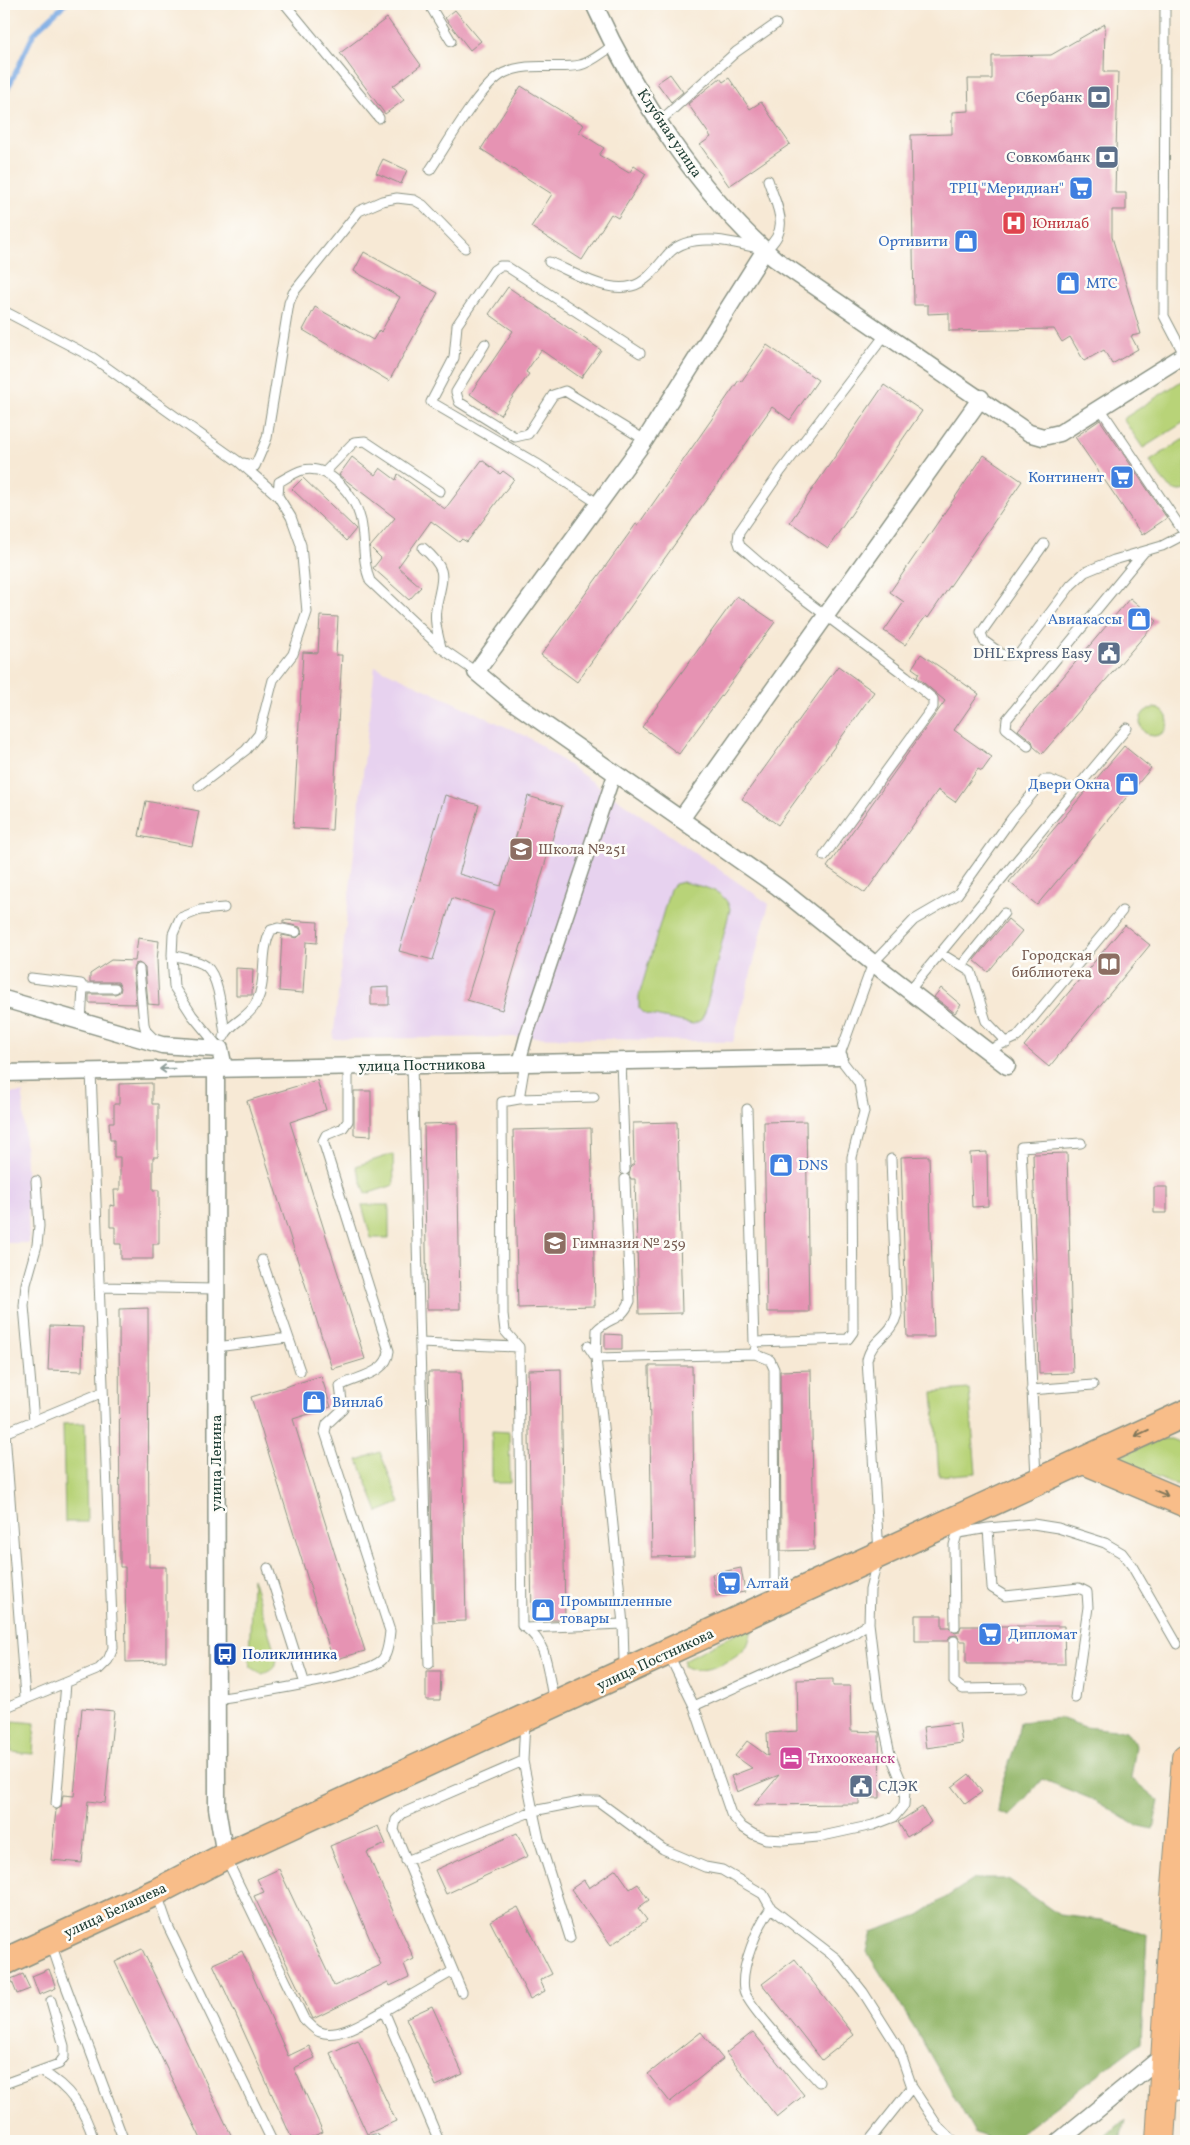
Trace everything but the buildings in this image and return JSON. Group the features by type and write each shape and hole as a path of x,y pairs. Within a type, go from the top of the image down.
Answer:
{"highway":[{"path":"1160,2141 1174,2095 1164,2055 1186,1758"}],"main road":[{"name":"улица Постникова","path":"225,1856 774,1604 880,1553 959,1526 1036,1483 1186,1412"},
{"path":"1084,1461 1186,1504"},
{"name":"улица Белашева","path":"4,1962 156,1892 225,1856"}],"street":[{"name":"Клубная улица","path":"594,4 613,46 659,122 728,214 765,250 1029,433 1043,438 1060,433 1100,408"},
{"path":"765,250 645,440 476,672 507,698 778,887 1007,1066"},
{"path":"1100,408 1185,355"},
{"path":"681,819 981,398"},
{"path":"522,1063 526,1036 615,772"},
{"path":"4,998 81,1022 177,1048 222,1042"},
{"name":"улица Ленина","path":"222,1042 216,1289 216,1700 217,1817 225,1856"},
{"name":"улица Постникова","path":"4,1072 839,1056"},
{"path":"1059,2141 1164,2055"}],"lane":[{"path":"285,4 379,118"},
{"path":"429,4 451,41"},
{"path":"1165,4 1164,316 1185,355"},
{"path":"659,122 736,52 776,24"},
{"path":"430,170 478,98 492,82 505,73 527,67 581,65 613,46"},
{"path":"549,262 593,281 614,287 633,286 647,278 678,245 704,241 726,241 765,250 777,241 780,226 780,217 768,180"},
{"path":"239,462 255,466 267,438 288,303 293,293 359,211 382,201 414,200 423,205 465,248"},
{"path":"599,504 539,465 432,402 454,358 458,325 494,270 500,266 506,266 640,353"},
{"path":"4,311 92,357 239,462 278,496 291,517 301,545 307,612 293,654 273,680 259,734 246,750 199,786"},
{"path":"824,856 933,707 933,699 826,617 740,546 738,540 739,532 782,472 885,335"},
{"path":"485,344 456,392 459,402 515,437 528,434 553,395 565,391 645,440"},
{"path":"1044,544 981,633 984,641 1003,655 1019,654 1071,585 1085,572 1114,560 1145,552 1186,534 1100,408"},
{"path":"325,472 354,442 365,441 440,491"},
{"path":"278,496 279,482 302,470 316,469 325,472 343,488 359,513 364,536 365,569 370,581 441,648 476,672"},
{"path":"423,548 436,559 444,578 436,609 436,624 441,648"},
{"path":"1028,746 1006,728 1007,719 1145,552"},
{"path":"909,991 1127,728"},
{"path":"754,1342 841,1340 848,1339 853,1332 852,1157 864,1112 859,1082 839,1056 873,963 914,920 956,895 1012,818 1044,780 1050,780 1074,790"},
{"path":"222,1042 192,1015 174,987 172,955 173,934 180,918 200,910 224,908"},
{"path":"987,1050 1007,1043 1017,1037 1122,911"},
{"path":"962,965 1004,913"},
{"path":"222,1042 256,1004 260,992 265,941 271,930 278,928 296,932"},
{"path":"940,953 971,972 986,1021 1007,1043"},
{"path":"172,955 205,966 211,973 220,1004 222,1042"},
{"path":"139,969 146,1031 160,1044"},
{"path":"30,978 81,984 83,988 81,1022"},
{"path":"83,988 115,988"},
{"path":"622,1060 630,1301 625,1312 620,1317 603,1324 597,1330 596,1358 623,1624 624,1660"},
{"path":"519,1099 522,1063"},
{"path":"412,1065 429,1664"},
{"path":"216,1700 305,1684 378,1664 384,1658 390,1631 325,1432 326,1424 344,1409 340,1386 382,1368 389,1361 390,1351 323,1141 326,1135 343,1128 348,1121 348,1066"},
{"path":"4,1708 99,1669 108,1660 113,1648 91,1071"},
{"path":"552,1692 543,1649 536,1635 520,1622 519,1347 505,1331 503,1314 501,1107 502,1102 507,1100 594,1097"},
{"path":"747,1109 755,1354"},
{"path":"1036,1483 1021,1147 1081,1143"},
{"path":"668,1653 694,1706 731,1814 742,1828 766,1839 784,1840 818,1837 873,1825 894,1817 904,1805 905,1790 888,1745 878,1700 869,1623 870,1590 880,1553 867,1360 875,1343 893,1327 896,1314 891,1159"},
{"path":"34,1421 24,1306 26,1284 37,1245 39,1226 36,1182"},
{"path":"262,1260 287,1338 300,1371"},
{"path":"99,1287 216,1289"},
{"path":"216,1346 287,1338"},
{"path":"420,1343 519,1347"},
{"path":"588,1346 596,1358"},
{"path":"596,1358 755,1354 770,1360 774,1369 774,1604"},
{"path":"1031,1390 1094,1385"},
{"path":"26,1698 4,1433 104,1392"},
{"path":"954,1627 954,1545 959,1526 988,1528 1033,1524 1058,1528 1105,1543 1117,1549 1132,1566 1177,1644"},
{"path":"988,1528 992,1588 1005,1596 1079,1588 1087,1592 1088,1607 1075,1698"},
{"path":"268,1568 305,1684"},
{"path":"694,1706 853,1634 869,1623"},
{"path":"526,1628 623,1624"},
{"path":"954,1641 954,1682 958,1686 963,1689 1023,1688"},
{"path":"56,1804 66,1683"},
{"path":"526,1718 523,1761 539,1839 570,1938"},
{"path":"462,1992 406,1862 394,1830 396,1820 403,1813 523,1761"},
{"path":"406,1862 533,1810 584,1800 598,1801 663,1849 705,1867 722,1870 763,1894 771,1908 836,1958 863,1992 899,2049 912,2087 939,2128 953,2141"},
{"path":"225,1856 304,2019 317,2031 327,2034 348,2029 384,2011 453,1971"},
{"path":"156,1892 168,1926 272,2141"},
{"path":"771,1908 761,1923 748,1960 744,1991 755,2009 819,2082"},
{"path":"50,1940 124,2141"},
{"path":"4,2084 59,2064 64,2057 64,2046 51,2001"},
{"path":"384,2011 439,2141"},
{"path":"41,2071 59,2080 70,2092 90,2126 94,2141"},
{"path":"869,2141 912,2087"}],"shaded area":[{"name":"Школа №251","path":"375,666 528,737 769,904 733,1042 526,1037 333,1039"},
{"path":"4,1093 23,1093 29,1243 4,1243"},
{"path":"4,1266 10,1425 4,1426"}],"green space":[{"path":"1186,378 1186,421 1143,448 1123,419"},
{"path":"1182,440 1186,440 1186,490 1180,491 1174,490 1165,483 1150,461"},
{"path":"1154,708 1164,712 1168,722 1164,732 1154,736 1144,732 1140,722 1144,712"},
{"path":"683,882 705,887 718,893 727,902 730,909 705,1012 701,1020 693,1024 645,1014 639,1008 639,996 670,889 675,884"},
{"path":"393,1154 394,1185 366,1194 356,1166"},
{"path":"362,1205 389,1205 389,1238 371,1238"},
{"path":"969,1389 976,1473 939,1476 933,1392"},
{"path":"85,1423 87,1522 65,1522 63,1424"},
{"path":"492,1431 509,1432 510,1483 492,1483"},
{"path":"1161,1439 1171,1439 1186,1445 1186,1483 1180,1485 1170,1483 1113,1459"},
{"path":"380,1452 400,1503 378,1512 358,1460"},
{"path":"252,1578 277,1659 276,1665 272,1669 262,1674 251,1667 249,1659"},
{"path":"748,1627 752,1630 748,1645 733,1659 707,1669 691,1669 684,1666 684,1660"},
{"path":"1060,1718 1085,1727 1126,1731 1136,1746 1131,1778 1159,1801 1153,1829 1136,1825 1094,1800 1042,1779 1010,1816 998,1812 1002,1784 1016,1743 1020,1722"},
{"path":"13,1721 35,1723 33,1754 11,1752"},
{"path":"974,1879 1008,1879 1059,1915 1102,1920 1147,1935 1141,2042 1010,2141 997,2141 975,2133 916,2030 867,1952 872,1932 919,1915"},
{"path":"1125,2119 1120,2141 1101,2141"}],"waterway":[{"path":"4,97 34,33 65,4"}],"place":[{"name":"Сбербанк","path":"1099,97"},
{"name":"Совкомбанк","path":"1107,157"},
{"name":"ТРЦ \"Меридиан\"","path":"1081,188"},
{"name":"Юнилаб","path":"1014,223"},
{"name":"Ортивити","path":"966,241"},
{"name":"МТС","path":"1068,283"},
{"name":"Континент","path":"1122,477"},
{"name":"Авиакассы","path":"1139,619"},
{"name":"DHL Express Easy","path":"1109,653"},
{"name":"Двери Окна","path":"1127,784"},
{"name":"Школа №251","path":"521,849"},
{"name":"Городская библиотека","path":"1109,964"},
{"name":"DNS","path":"781,1165"},
{"name":"Гимназия № 259","path":"555,1243"},
{"name":"Винлаб","path":"314,1402"},
{"name":"Алтай","path":"729,1583"},
{"name":"Промышленные товары","path":"543,1610"},
{"name":"Дипломат","path":"990,1634"},
{"name":"Поликлиника","path":"225,1654"},
{"name":"Тихоокеанск","path":"791,1758"},
{"name":"СДЭК","path":"861,1786"}]}
